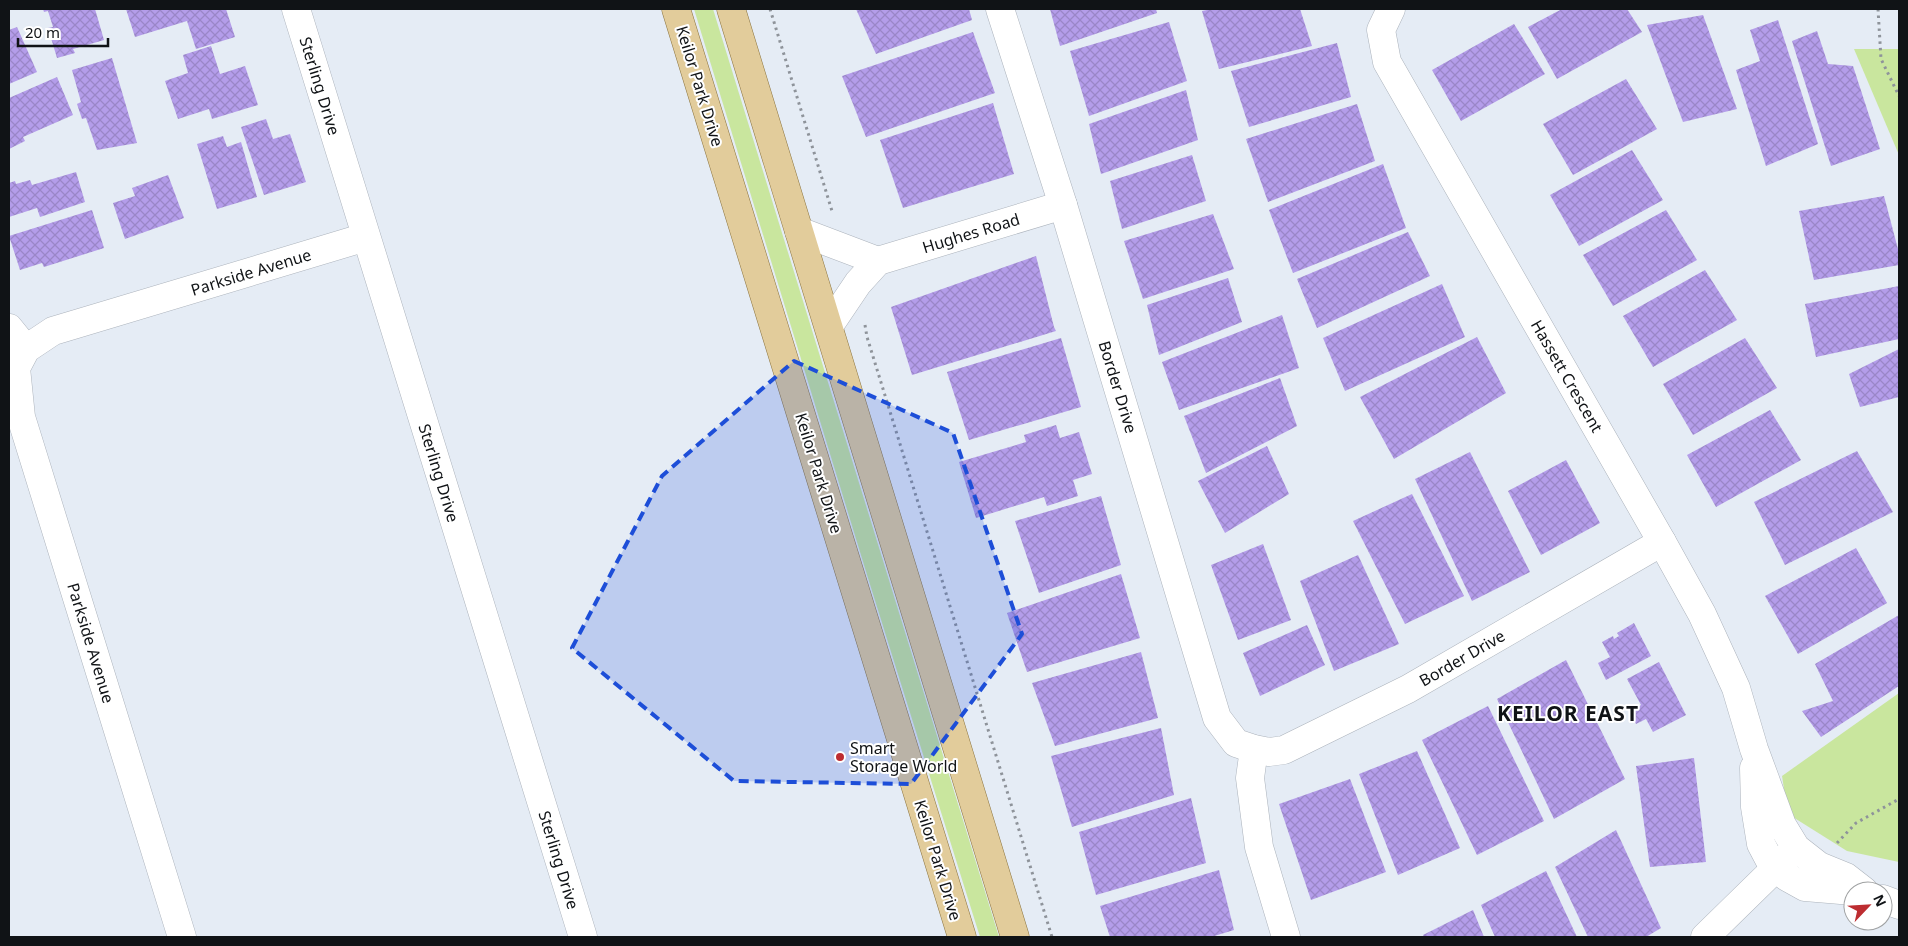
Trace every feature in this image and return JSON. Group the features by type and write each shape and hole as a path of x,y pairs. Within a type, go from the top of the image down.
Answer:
{"main road":[{"name":"Keilor Park Drive","path":"676,9 962,937"},
{"path":"731,9 1015,937"}],"street":[{"name":"Sterling Drive","path":"296,9 583,937"},
{"name":"Border Drive","path":"1000,9 1063,205 1217,718 1236,743 1254,750 1269,752 1284,750 1408,689 1662,542"},
{"name":"Hassett Crescent","path":"1391,9 1381,30 1387,62 1702,614 1736,688 1754,749 1782,825 1796,848 1820,866 1851,881"},
{"name":"Hughes Road","path":"878,261 1063,205"},
{"path":"799,231 878,261 858,283 828,326"},
{"name":"Parkside Avenue","path":"182,937 21,417 16,368 26,349 53,331 366,237"},
{"path":"9,328 26,349"},
{"name":"Hassett Crescent","path":"1754,749 1755,807 1761,844 1770,860 1787,877 1805,887 1843,890"},
{"path":"1254,750 1250,778 1259,847 1286,937"},
{"path":"1706,937 1796,848"}],"path":[{"path":"770,9 833,214"},
{"path":"1878,9 1881,59 1899,96"},
{"path":"865,321 866,338 1052,937"},
{"path":"1836,844 1856,823 1899,799"}],"highlighted area":[{"path":"794,361 953,433 1022,634 911,784 734,781 572,648 662,476"}],"green space":[{"path":"694,9 713,9 999,937 980,937"},
{"path":"1854,49 1899,49 1899,155"},
{"path":"1899,693 1899,862 1847,851 1788,814 1782,776"}],"building":[{"path":"43,9 95,9 104,40 73,49 75,53 57,58 48,28 53,27 48,11 44,12"},
{"path":"126,9 226,9 235,37 196,49 187,21 135,37"},
{"path":"856,9 969,9 972,20 876,54"},
{"path":"1050,9 1156,9 1157,13 1060,46"},
{"path":"1212,9 1300,9 1312,46 1219,69 1202,11"},
{"path":"1562,9 1627,9 1642,32 1557,79 1528,27"},
{"path":"1703,15 1737,109 1683,122 1647,25"},
{"path":"1778,20 1818,144 1766,166 1736,70 1760,61 1750,30"},
{"path":"1169,22 1187,81 1089,116 1070,51"},
{"path":"1514,24 1545,74 1461,121 1432,70"},
{"path":"17,27 37,72 9,84 9,30"},
{"path":"1817,31 1828,64 1853,66 1880,149 1831,166 1792,41"},
{"path":"973,32 995,93 866,137 842,76"},
{"path":"1337,43 1351,97 1249,127 1231,71"},
{"path":"211,46 220,74 245,66 258,105 212,119 209,109 178,119 165,81 188,73 183,55"},
{"path":"112,58 137,143 97,150 86,118 82,119 77,104 81,102 72,70"},
{"path":"57,77 73,115 23,137 25,141 9,149 9,98"},
{"path":"1626,79 1657,129 1573,175 1543,124"},
{"path":"1186,90 1198,140 1101,174 1089,124"},
{"path":"993,103 1014,174 903,208 880,140"},
{"path":"1357,104 1375,161 1268,202 1246,139"},
{"path":"266,119 273,139 290,134 306,182 264,195 241,127"},
{"path":"223,136 227,147 241,142 257,197 217,209 197,144"},
{"path":"1632,150 1663,200 1579,246 1550,195"},
{"path":"1192,155 1206,201 1122,229 1110,181"},
{"path":"1383,164 1406,228 1293,273 1269,210"},
{"path":"76,172 85,202 40,217 37,208 9,217 9,183 15,181 16,184 30,180 32,185"},
{"path":"168,175 184,218 125,239 113,203 135,196 132,188"},
{"path":"1884,196 1899,253 1899,265 1814,280 1799,211"},
{"path":"92,210 104,248 44,267 42,263 20,270 9,236"},
{"path":"1666,210 1697,260 1613,306 1583,255"},
{"path":"1213,214 1234,269 1143,299 1124,241"},
{"path":"1408,232 1430,276 1317,328 1297,279"},
{"path":"1036,256 1056,331 912,375 891,307"},
{"path":"1705,270 1737,320 1653,367 1623,316"},
{"path":"1228,278 1242,322 1159,355 1147,305"},
{"path":"1442,284 1465,337 1345,391 1323,338"},
{"path":"1899,286 1899,339 1816,357 1805,304"},
{"path":"1282,315 1299,368 1179,410 1162,362"},
{"path":"1477,337 1506,393 1394,459 1360,397"},
{"path":"1061,338 1081,407 969,440 947,372"},
{"path":"1745,338 1777,388 1693,435 1663,384"},
{"path":"1899,349 1899,397 1860,407 1849,374"},
{"path":"1280,378 1297,426 1206,473 1184,416"},
{"path":"1770,410 1801,460 1716,507 1687,455"},
{"path":"1056,425 1060,438 1079,432 1092,474 1073,480 1078,496 1047,506 1044,497 976,518 959,462 1026,442 1024,435"},
{"path":"1267,446 1289,494 1225,533 1198,481"},
{"path":"1857,451 1893,512 1785,565 1754,502"},
{"path":"1470,452 1530,572 1472,601 1415,479"},
{"path":"1566,460 1600,523 1541,555 1508,491"},
{"path":"1412,494 1464,596 1405,624 1353,521"},
{"path":"1101,496 1121,565 1039,593 1015,521"},
{"path":"1263,544 1291,620 1238,640 1211,565"},
{"path":"1856,548 1887,603 1798,654 1765,596"},
{"path":"1358,555 1399,644 1334,671 1300,581"},
{"path":"1121,574 1140,638 1027,672 1007,613"},
{"path":"1899,615 1899,686 1821,737 1802,711 1833,701 1815,664"},
{"path":"1634,623 1651,656 1606,680 1598,663 1610,657 1602,642 1613,636 1614,639 1619,636 1617,633"},
{"path":"1307,625 1325,665 1260,696 1243,653"},
{"path":"1141,652 1158,718 1055,746 1032,683"},
{"path":"1566,660 1625,779 1554,819 1497,699"},
{"path":"1659,662 1686,715 1653,732 1646,719 1636,724 1630,712 1641,705 1627,679"},
{"path":"1488,706 1544,821 1477,855 1422,740"},
{"path":"1161,728 1174,795 1072,827 1051,756"},
{"path":"1417,751 1460,848 1398,875 1359,774"},
{"path":"1694,758 1706,862 1650,867 1636,766"},
{"path":"1350,779 1386,872 1311,900 1279,804"},
{"path":"1191,798 1206,863 1096,895 1079,832"},
{"path":"1616,830 1661,928 1646,937 1588,937 1555,867"},
{"path":"1219,870 1234,930 1211,937 1110,937 1100,906"},
{"path":"1546,871 1577,937 1495,937 1481,905"},
{"path":"1473,910 1484,937 1424,937 1423,935"}],"place":[{"name":"Smart Storage World","path":"840,757"}],"district":[{"name":"KEILOR EAST","path":"1568,714"}]}
